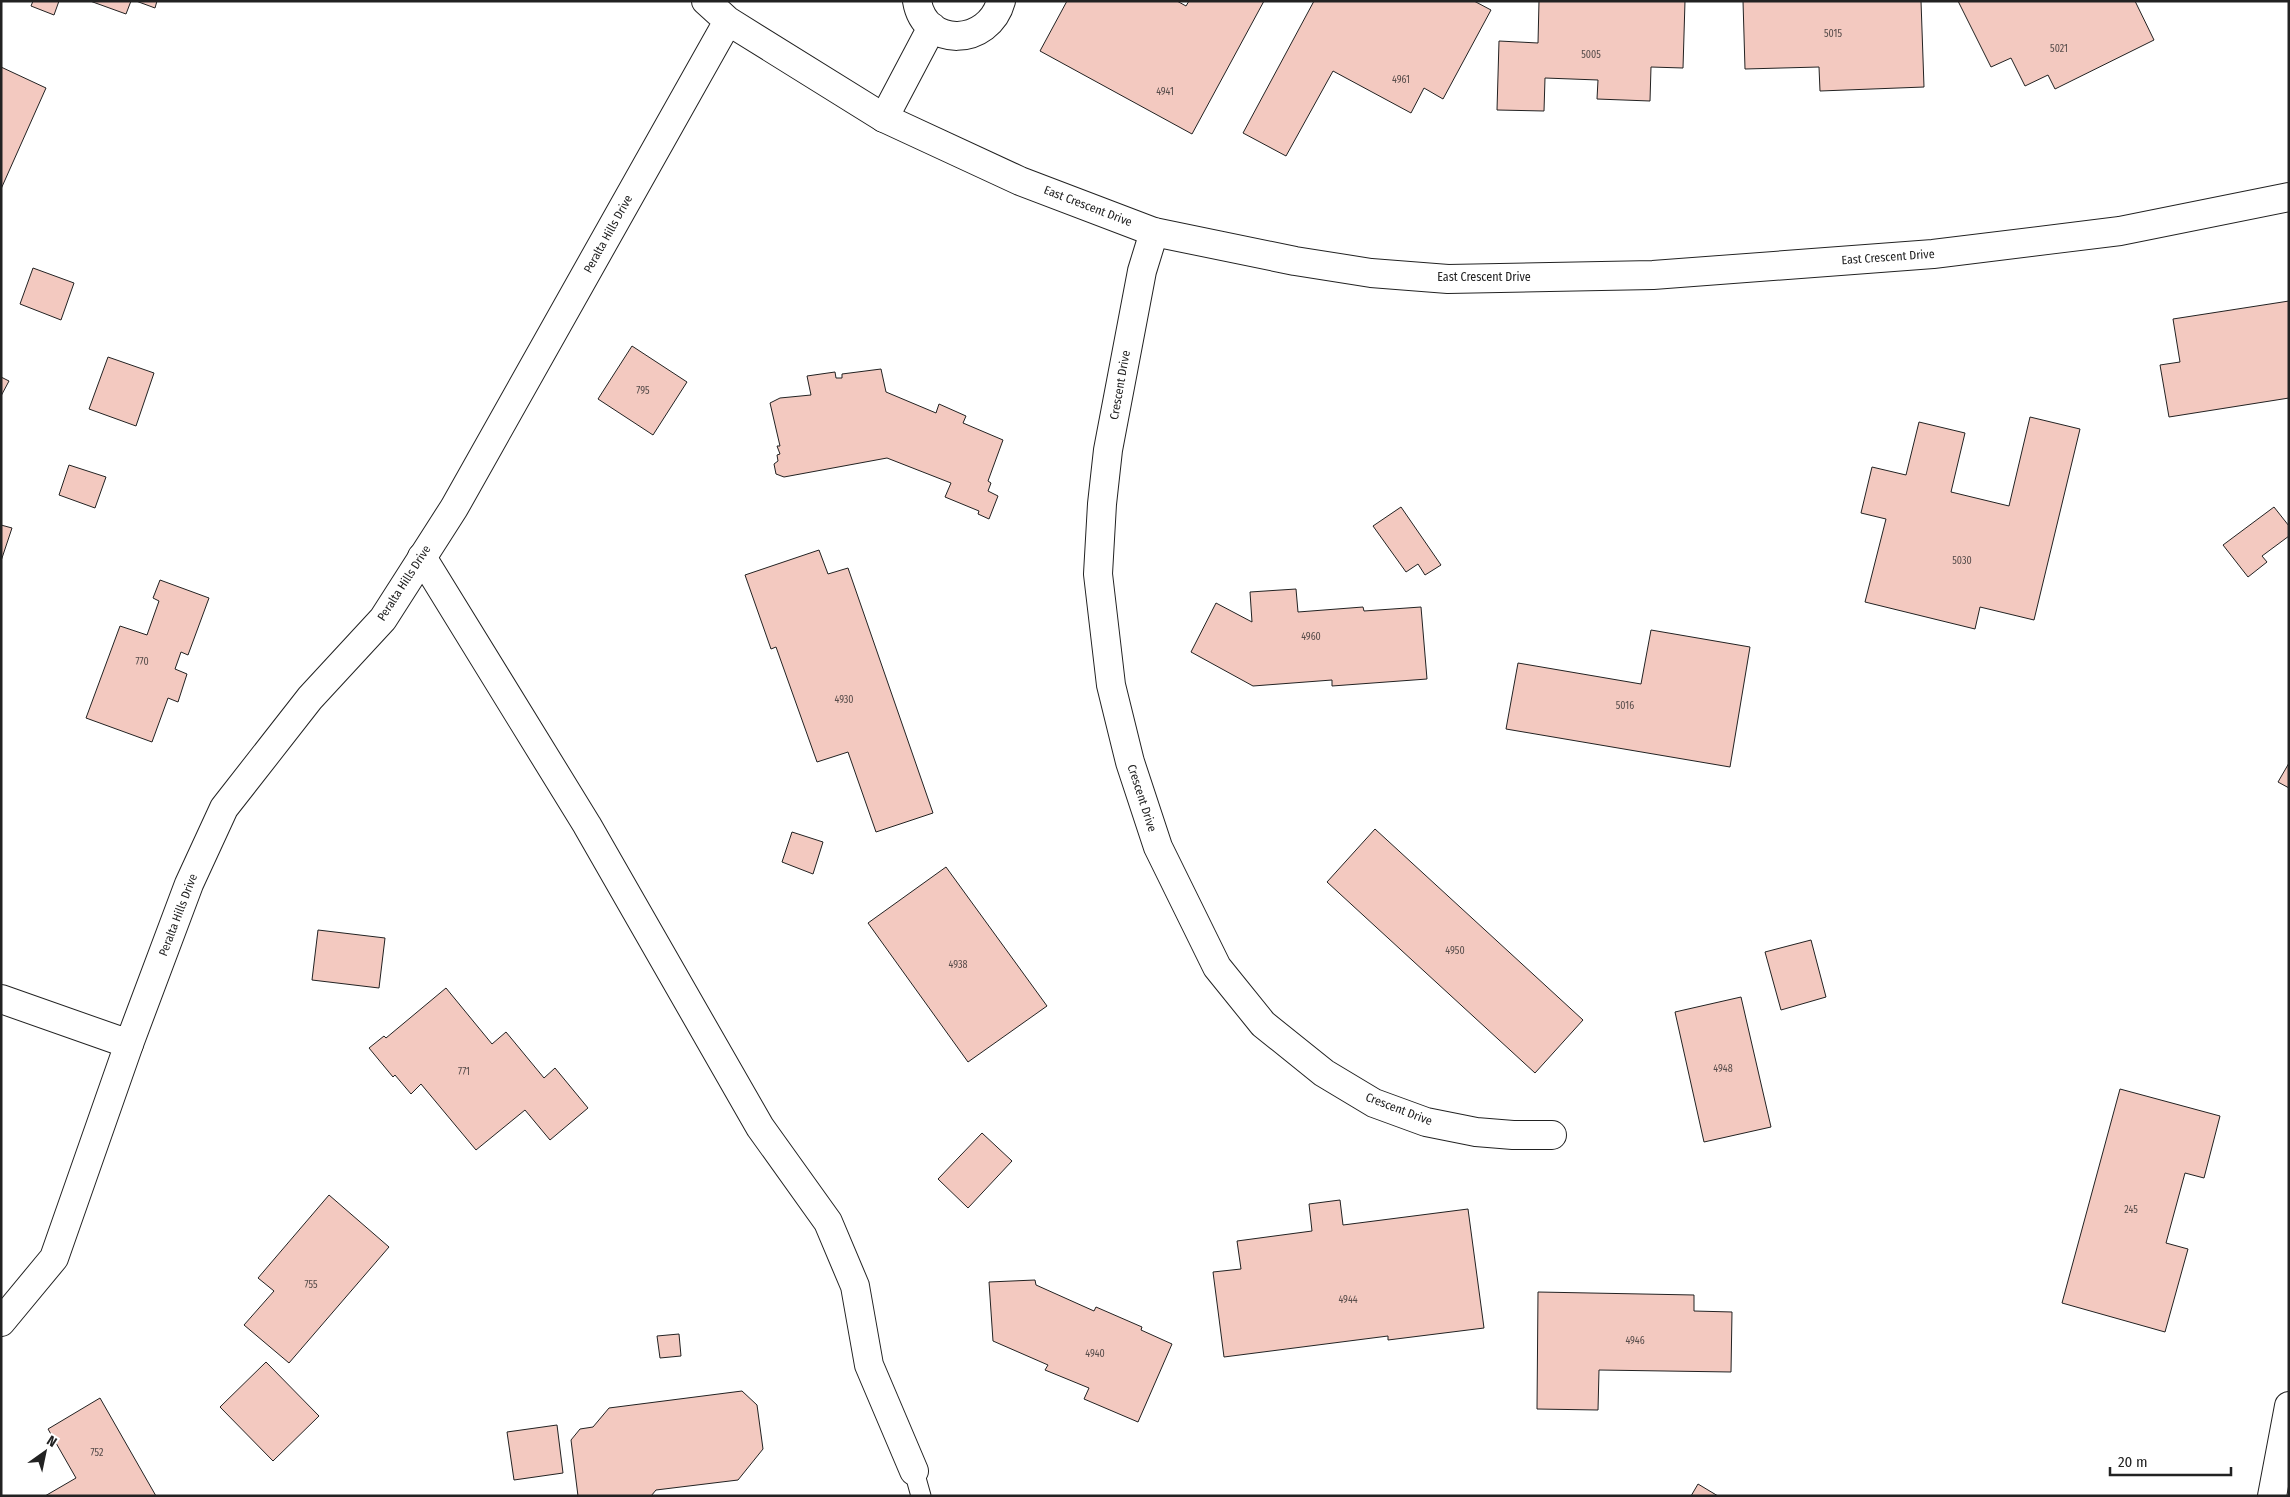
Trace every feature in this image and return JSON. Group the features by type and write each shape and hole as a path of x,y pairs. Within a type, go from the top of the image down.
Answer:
{"street":[{"name":"East Crescent Drive","path":"706,1 728,21 884,118 1020,181 1154,232 1295,261 1381,273 1448,279 1653,275 1932,254 2120,231 2289,197"},
{"path":"917,1 923,17 932,27 945,34 959,36 973,34 986,27 996,16 1001,1"},
{"name":"Peralta Hills Drive","path":"1,1322 54,1258 129,1044 189,884 224,808 310,698 382,618 454,508 728,21"},
{"path":"884,118 932,27"},
{"name":"Crescent Drive","path":"1154,232 1142,271 1108,450 1102,504 1098,574 1111,685 1130,762 1158,847 1217,967 1263,1024 1324,1073 1374,1103 1426,1122 1476,1132 1513,1135 1552,1135"},
{"path":"422,557 587,825 760,1127 828,1222 855,1286 869,1365 918,1483"},
{"path":"1,999 129,1044"},
{"path":"2272,1496 2289,1406"}],"building":[{"path":"33,1 59,1 54,15 31,6"},
{"path":"90,1 131,1 126,14"},
{"path":"136,1 157,1 155,8"},
{"path":"1067,1 1177,1 1186,6 1189,1 1264,1 1192,134 1040,51"},
{"path":"1314,1 1474,1 1491,10 1443,99 1424,88 1411,113 1333,71 1286,156 1243,133"},
{"path":"1539,1 1685,1 1683,68 1651,67 1650,101 1597,99 1598,80 1545,78 1544,111 1497,110 1499,41 1538,43"},
{"path":"1743,1 1921,1 1924,87 1820,91 1819,67 1745,69"},
{"path":"1958,1 2135,1 2154,40 2055,89 2048,75 2025,86 2011,58 1991,67"},
{"path":"1,67 46,88 1,189"},
{"path":"33,268 74,283 61,320 20,304"},
{"path":"2289,301 2289,398 2169,417 2160,365 2180,362 2173,319"},
{"path":"632,346 687,382 653,435 598,399"},
{"path":"108,357 154,373 136,426 89,409"},
{"path":"881,369 886,392 936,413 939,404 966,416 963,423 1003,440 988,481 991,483 988,491 998,496 989,519 978,514 979,511 945,497 951,483 887,458 784,477 776,474 774,464 778,461 777,455 780,454 777,446 780,446 770,403 780,398 811,395 807,376 835,372 836,378 842,378 842,374"},
{"path":"1,377 9,381 1,396"},
{"path":"2030,417 2080,429 2034,620 1980,607 1975,629 1865,602 1886,519 1861,513 1872,467 1906,475 1919,422 1965,433 1951,492 2009,506"},
{"path":"69,465 106,477 95,508 59,495"},
{"path":"1401,507 1441,565 1425,575 1418,564 1406,572 1373,526"},
{"path":"2274,507 2289,526 2289,536 2262,556 2267,562 2248,577 2223,545"},
{"path":"1,525 12,528 1,561"},
{"path":"819,550 828,574 848,568 933,813 876,832 848,752 817,762 776,647 771,649 745,575"},
{"path":"160,580 209,598 188,655 181,652 175,669 187,674 178,702 168,698 152,742 86,718 120,626 147,635 159,601 153,598"},
{"path":"1296,589 1298,612 1363,607 1364,611 1421,607 1427,679 1332,686 1332,680 1253,686 1191,652 1216,603 1252,622 1250,592"},
{"path":"1651,630 1750,647 1730,767 1506,729 1518,663 1641,684"},
{"path":"2289,763 2289,788 2278,782"},
{"path":"1375,829 1583,1020 1535,1073 1327,882"},
{"path":"792,832 823,842 813,874 782,862"},
{"path":"946,867 1047,1006 968,1062 868,923"},
{"path":"318,930 385,938 379,988 312,980"},
{"path":"1811,940 1826,997 1781,1010 1765,952"},
{"path":"446,988 492,1044 506,1032 544,1078 555,1068 588,1108 550,1140 525,1110 476,1150 421,1084 411,1094 395,1075 393,1077 369,1048 384,1036 386,1038"},
{"path":"1741,997 1771,1127 1704,1142 1675,1012"},
{"path":"2120,1089 2220,1116 2204,1178 2185,1173 2166,1243 2188,1249 2165,1332 2062,1303"},
{"path":"982,1133 1012,1161 968,1208 938,1179"},
{"path":"329,1195 389,1247 289,1363 244,1325 274,1291 258,1278"},
{"path":"1340,1200 1343,1225 1468,1209 1484,1328 1388,1340 1388,1336 1224,1357 1213,1272 1241,1269 1237,1241 1312,1231 1309,1204"},
{"path":"1035,1280 1036,1285 1094,1311 1096,1307 1142,1327 1141,1330 1172,1344 1138,1422 1084,1399 1089,1388 1045,1370 1048,1365 993,1341 989,1282"},
{"path":"1538,1292 1694,1295 1694,1311 1732,1312 1731,1372 1599,1370 1598,1410 1537,1409"},
{"path":"679,1334 681,1356 660,1358 657,1336"},
{"path":"266,1362 319,1416 273,1461 220,1407"},
{"path":"742,1391 757,1405 763,1449 738,1480 656,1490 651,1496 578,1496 571,1440 580,1429 593,1427 609,1408"},
{"path":"100,1398 156,1496 45,1496 76,1478 48,1429"},
{"path":"557,1425 563,1473 514,1480 507,1432"},
{"path":"1698,1484 1718,1496 1691,1496"}]}
